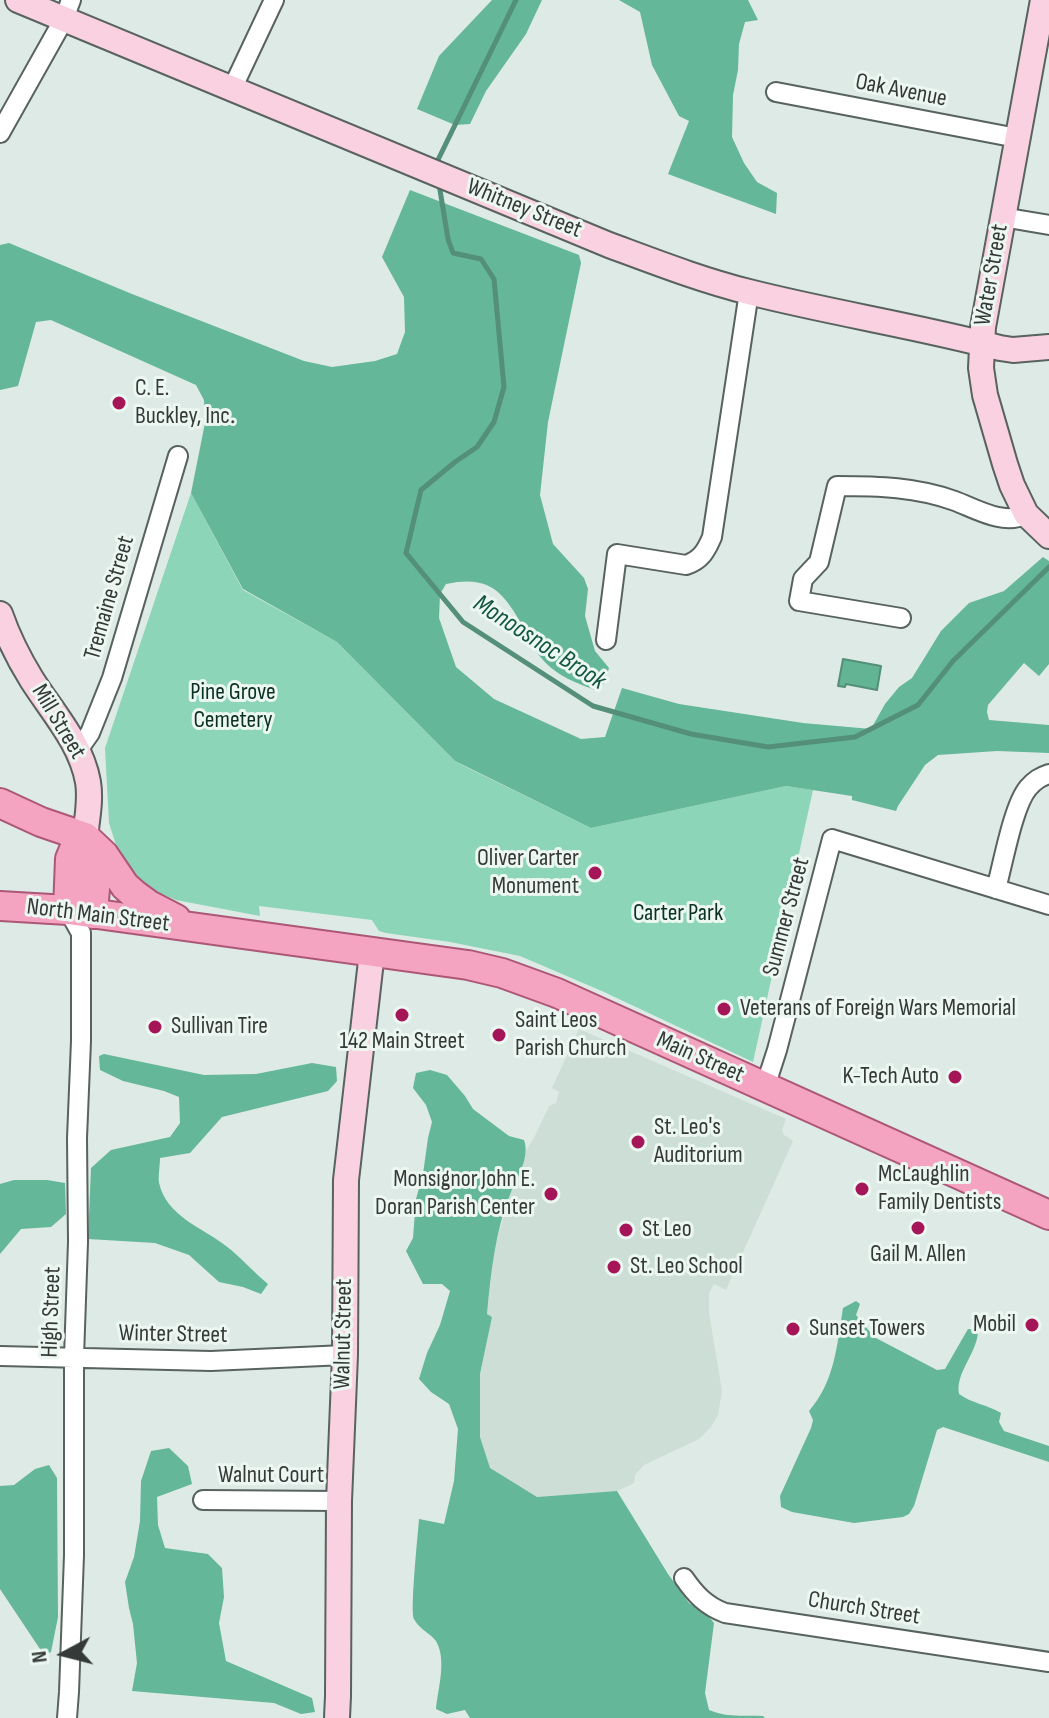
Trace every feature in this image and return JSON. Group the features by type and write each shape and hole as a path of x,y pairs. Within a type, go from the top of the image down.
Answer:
{"main road":[{"name":"Whitney Street","path":"18,0 68,10 232,89 692,275 749,292 1013,350 1049,347"},
{"name":"Water Street","path":"1038,526 1008,475 985,395 981,343 1043,0"},
{"name":"Mill Street","path":"0,614 20,660 78,750 89,785 85,837"},
{"path":"0,803 41,822 85,837 104,855 134,894 195,928"},
{"path":"81,919 96,861 85,837"},
{"name":"North Main Street","path":"0,906 81,919 195,928"},
{"name":"Main Street","path":"195,928 468,965 502,973 557,993 1049,1215"},
{"name":"Walnut Street","path":"337,1718 346,1180 372,952"}],"street":[{"path":"232,89 274,0"},
{"path":"0,133 68,10"},
{"name":"Oak Avenue","path":"776,92 1017,138"},
{"path":"1002,217 1049,225"},
{"path":"606,640 617,554 686,565 696,562 707,551 712,537 749,292"},
{"name":"Tremaine Street","path":"78,750 90,733 112,678 178,456"},
{"path":"901,618 799,601 803,579 819,562 837,486 884,486 915,490 951,499 992,516 1018,518 1038,526"},
{"path":"996,889 1018,805 1038,778 1049,774"},
{"name":"Summer Street","path":"765,1087 832,839 1049,905"},
{"name":"High Street","path":"67,1718 74,1555 81,919"},
{"name":"Winter Street","path":"0,1356 211,1361 345,1355"},
{"name":"Walnut Court","path":"203,1500 339,1501"},
{"name":"Church Street","path":"684,1578 701,1599 725,1613 1049,1662"}],"shaded area":[{"path":"492,0 542,0 526,34 486,91 470,124 455,125 417,109 439,56"},
{"path":"619,0 748,0 758,20 745,22 739,44 732,137 757,182 777,193 776,214 668,174 689,121 679,116 652,65 640,12"},
{"path":"410,190 579,255 581,263 548,422 540,495 553,544 584,578 588,589 585,616 595,651 609,668 604,684 595,690 564,676 538,654 504,598 496,590 475,582 446,584 440,594 439,618 456,667 494,699 581,739 605,737 622,688 679,704 803,723 871,729 885,704 899,687 912,678 941,631 969,603 1004,591 1043,557 1049,561 1049,664 1039,676 1024,663 988,705 987,712 989,720 1049,725 1049,753 997,751 938,755 925,765 896,811 852,800 852,796 786,786 591,828 455,761 337,642 243,589 191,493 205,423 204,400 196,385 51,320 36,322 18,386 0,390 0,245 9,243 304,361 332,367 375,361 397,354 405,332 404,297 382,257"},
{"path":"843,659 881,666 877,690 846,684 845,687 838,686"},
{"name":"St. Leo School","path":"579,1029 786,1119 782,1130 793,1141 726,1290 714,1284 709,1293 709,1313 722,1391 718,1415 711,1427 699,1439 644,1465 635,1475 634,1483 617,1491 537,1497 490,1469 480,1437 480,1374 492,1317 487,1314 494,1250 527,1149 549,1106 556,1103 559,1092 552,1088"},
{"path":"104,1054 204,1075 256,1074 312,1063 336,1067 337,1081 328,1091 222,1117 190,1153 160,1158 159,1183 169,1205 231,1250 268,1284 261,1294 219,1282 189,1255 155,1243 88,1239 91,1168 111,1150 170,1137 180,1123 179,1097 123,1081 100,1070 99,1056"},
{"path":"430,1070 447,1075 473,1109 509,1136 524,1140 525,1146 522,1166 497,1237 487,1314 492,1317 480,1374 480,1437 490,1468 537,1497 617,1491 689,1603 706,1613 714,1623 705,1693 709,1710 765,1718 470,1718 465,1710 447,1714 436,1709 441,1657 436,1641 414,1619 419,1519 444,1524 454,1481 458,1429 449,1404 419,1379 450,1291 442,1284 423,1284 406,1251 413,1238 416,1199 432,1122 426,1105 413,1088 416,1073"},
{"path":"14,1180 65,1183 66,1214 51,1227 21,1229 0,1254 0,1184"},
{"path":"856,1301 860,1304 856,1315 874,1337 937,1370 945,1369 968,1329 978,1330 960,1378 959,1394 1001,1413 999,1422 1004,1431 1049,1446 1049,1462 943,1427 937,1430 914,1506 903,1517 854,1523 792,1512 781,1507 780,1496 811,1428 813,1420 809,1411 830,1375 843,1308"},
{"path":"169,1448 188,1466 192,1484 157,1497 158,1525 165,1548 208,1554 222,1568 224,1597 219,1623 226,1661 312,1698 315,1712 301,1714 274,1703 132,1691 137,1663 125,1582 134,1557 140,1521 141,1481 151,1451"},
{"path":"49,1465 57,1478 58,1617 51,1652 44,1655 0,1589 0,1486 14,1485 35,1469"}],"green space":[{"path":"191,493 243,590 337,642 455,761 591,828 786,786 813,790 753,1062 520,956 386,933 379,931 372,920 259,906 260,916 176,900 155,891 132,872 117,848 109,823 105,748"}],"waterway":[{"name":"Monoosnoc Brook","path":"435,166 516,0"},
{"name":"Monoosnoc Brook","path":"439,184 453,253 481,259 494,279 504,387 494,422 477,447 421,490 406,553 463,622 593,706 691,734 768,747 855,737 918,705 953,661 1049,567"}],"place":[{"name":"C. E. Buckley, Inc.","path":"119,403"},
{"name":"Oliver Carter Monument","path":"595,873"},
{"name":"Veterans of Foreign Wars Memorial","path":"724,1009"},
{"name":"142 Main Street","path":"402,1015"},
{"name":"Sullivan Tire","path":"155,1027"},
{"name":"Saint Leos Parish Church","path":"499,1035"},
{"name":"K-Tech Auto","path":"955,1077"},
{"name":"St. Leo's Auditorium","path":"638,1142"},
{"name":"McLaughlin Family Dentists","path":"862,1189"},
{"name":"Monsignor John E. Doran Parish Center","path":"551,1194"},
{"name":"Gail M. Allen","path":"918,1228"},
{"name":"St Leo","path":"626,1230"},
{"name":"St. Leo School","path":"614,1267"},
{"name":"Mobil","path":"1032,1325"},
{"name":"Sunset Towers","path":"793,1329"}],"park label":[{"name":"Pine Grove Cemetery","path":"233,707"},
{"name":"Carter Park","path":"678,914"}]}
